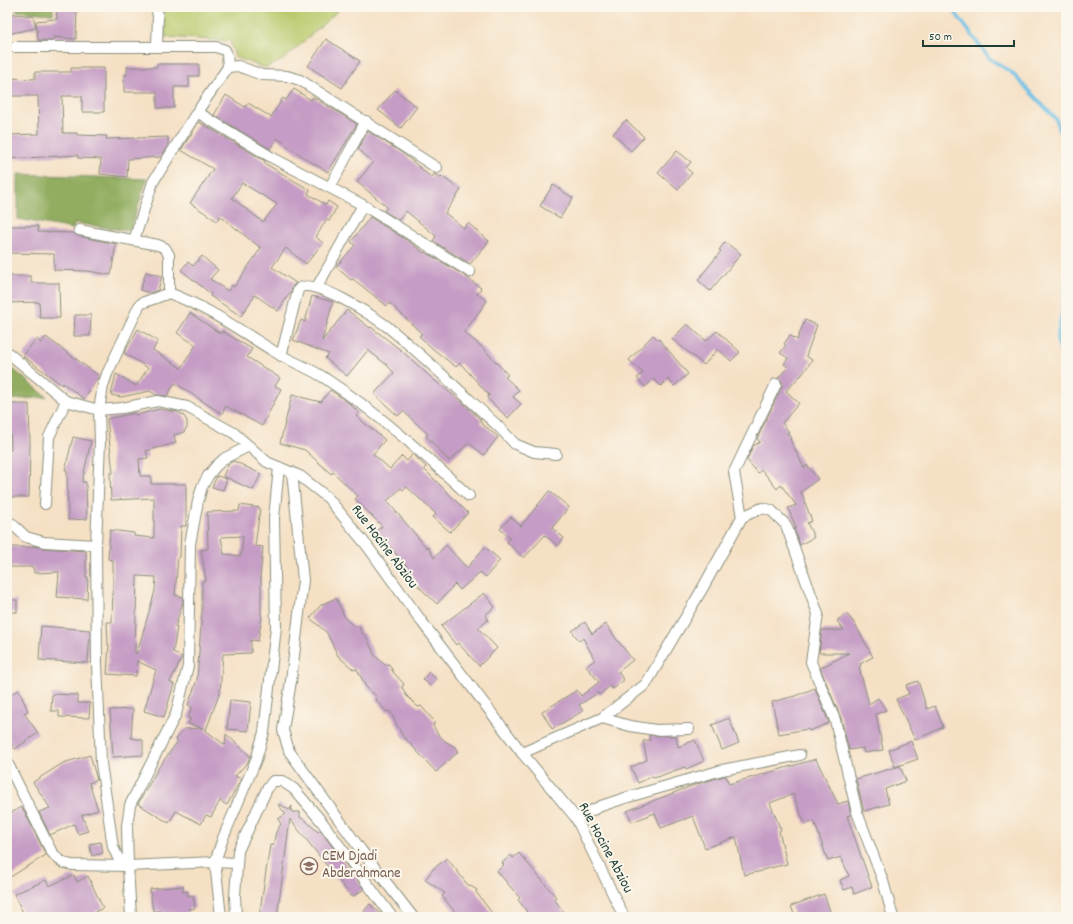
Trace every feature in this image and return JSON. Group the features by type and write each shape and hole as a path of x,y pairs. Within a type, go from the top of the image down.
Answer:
{"street":[{"path":"156,7 158,16 157,46"},
{"path":"7,47 157,46 222,49 227,54 228,67 197,112 153,182 134,240"},
{"path":"228,67 238,66 262,75 287,76 300,80 437,168"},
{"path":"197,112 271,157 363,205 470,272"},
{"path":"330,187 366,121"},
{"path":"317,287 363,205"},
{"path":"79,230 158,244 165,248 169,255 169,293"},
{"path":"281,356 298,290 304,285 317,287 352,303 388,327 499,427 515,444 534,452 556,454"},
{"path":"128,866 118,858 113,847 101,763 97,662 96,545 100,441 99,410 103,386 107,374 136,310 142,303 169,293 203,308 281,356 325,378 372,411 417,448 469,496"},
{"name":"Rue Hocine Abziou","path":"7,352 66,401 99,410 122,408 158,401 187,407 234,433 266,462 300,476 328,498 368,547 422,622 522,753 576,818 624,917"},
{"path":"522,753 602,718 646,684 700,592 742,516 734,472 776,384"},
{"path":"45,504 49,437 66,401"},
{"path":"131,917 127,826 130,805 176,714 188,666 190,544 198,501 208,476 216,466 225,458 249,446"},
{"path":"221,917 215,862 223,838 256,760 264,732 276,627 274,518 279,467"},
{"path":"292,472 303,580 291,681 283,730 288,751 413,917"},
{"path":"742,516 762,508 771,510 786,525 818,614 811,662 835,720 856,812 883,881 893,917"},
{"path":"11,523 26,537 44,542 96,545"},
{"path":"602,718 630,726 656,730 689,729"},
{"path":"576,818 613,802 722,770 800,755"},
{"path":"7,762 47,845 57,858 64,862 72,865 128,866 215,862 236,863"},
{"path":"236,917 235,896 238,851 267,789 273,781 282,781 294,789 322,822 392,917"}],"green space":[{"path":"16,7 53,7 53,14 16,11"},
{"path":"163,7 342,7 283,60 265,68 235,57 230,41 165,37"},
{"path":"18,174 147,179 130,231 75,223 73,229 18,219"},
{"path":"7,364 47,397 7,400"}],"building":[{"path":"77,7 76,39 53,37 54,40 38,40 36,21 57,19 56,8"},
{"path":"7,13 33,16 36,28 7,34"},
{"path":"326,39 360,61 342,88 308,66"},
{"path":"157,64 199,64 199,76 189,76 189,87 174,87 174,108 157,108 157,92 124,92 124,75 127,75 127,67 157,67"},
{"path":"71,68 104,68 104,112 82,112 82,96 62,96 63,133 107,136 106,139 168,137 168,146 161,157 128,159 127,177 100,174 101,159 78,158 78,155 7,159 7,135 39,134 38,96 7,96 7,78 35,79 35,72 71,72"},
{"path":"294,89 311,100 313,97 357,124 328,172 306,159 277,138 270,149 214,115 226,95 245,107 248,103 271,117 283,98 286,100"},
{"path":"395,90 417,107 401,128 378,110"},
{"path":"626,120 644,137 631,151 613,134"},
{"path":"199,122 265,161 264,163 310,190 308,194 326,205 328,201 337,207 329,221 326,220 316,237 323,243 306,264 286,248 272,267 296,283 278,311 255,295 241,316 210,296 211,294 181,270 188,262 193,266 202,256 218,270 210,279 228,291 232,285 234,287 261,248 220,216 217,221 190,203 213,169 181,150","holes":["242,183 277,204 263,222 232,198"]},
{"path":"368,131 404,154 432,178 434,174 440,178 441,176 461,190 445,213 464,228 468,223 489,241 470,264 433,241 436,236 406,211 399,220 384,211 387,207 357,182 373,162 358,149"},
{"path":"677,151 691,162 686,168 692,173 678,190 658,173"},
{"path":"553,185 573,198 560,218 540,206"},
{"path":"370,217 424,253 425,252 462,274 481,288 477,294 487,301 464,332 482,347 508,375 505,377 519,390 513,397 521,404 508,418 487,398 489,395 460,363 456,367 419,336 422,334 390,303 387,306 353,279 351,280 336,267 355,245 351,242"},
{"path":"7,226 38,226 38,232 74,233 78,236 116,244 111,275 88,271 54,270 54,254 7,253"},
{"path":"725,242 741,254 710,291 698,280 721,251 719,250"},
{"path":"146,272 162,276 158,290 150,293 140,290"},
{"path":"7,276 31,276 31,283 59,283 60,318 40,318 39,302 7,303"},
{"path":"312,296 333,302 322,341 347,310 402,351 434,380 462,402 481,420 480,422 498,437 484,455 469,443 449,461 426,436 428,434 403,411 398,416 374,394 394,373 388,366 368,350 347,376 325,358 329,354 293,340 301,320 305,322"},
{"path":"190,313 221,334 222,331 252,349 247,357 280,378 275,386 281,389 262,426 226,406 222,414 175,383 167,396 156,395 150,391 121,397 111,395 116,374 136,386 148,368 124,353 138,329 158,341 153,350 181,368 196,345 177,333"},
{"path":"75,315 91,315 90,336 74,336"},
{"path":"805,320 817,325 806,356 812,360 801,376 786,391 799,403 782,423 789,432 787,433 791,438 790,439 804,468 807,465 818,479 801,492 812,521 807,523 814,537 800,545 794,529 796,528 788,508 796,505 781,485 777,489 762,470 758,473 747,460 753,446 760,442 757,439 782,386 782,381 778,378 788,367 784,364 788,358 780,353 786,345 784,344 790,335 797,340"},
{"path":"687,324 706,341 717,331 740,352 731,361 718,349 704,365 672,339"},
{"path":"653,335 658,340 659,339 688,374 674,386 668,379 661,386 654,379 645,387 637,378 643,373 629,360"},
{"path":"46,337 99,376 84,399 63,383 62,385 23,356 36,339 41,343"},
{"path":"330,390 349,403 359,413 356,416 385,440 373,454 390,469 402,456 407,461 413,454 426,467 424,469 468,513 450,532 433,517 436,514 407,487 403,490 401,488 387,501 427,548 428,547 434,558 446,545 467,568 485,547 500,560 486,577 480,572 460,590 455,584 437,604 420,588 405,564 376,531 382,526 355,499 358,496 333,472 331,474 305,450 280,443 292,395 321,402"},
{"path":"9,404 29,404 29,497 10,497 10,475 7,474 7,450 11,450"},
{"path":"159,409 178,412 184,416 187,421 187,427 184,432 174,435 176,443 146,451 148,458 139,459 140,476 151,476 151,484 186,484 186,526 181,526 180,557 178,557 175,595 183,597 183,602 175,627 177,627 173,652 182,657 170,682 174,684 164,717 144,711 156,670 137,661 136,676 107,674 109,645 107,622 112,622 113,588 113,560 108,559 110,530 134,533 134,536 154,538 154,498 111,500 110,473 113,473 107,419 135,413 136,415","holes":["137,576 156,577 155,591 137,653 135,653"]},
{"path":"73,437 91,441 82,482 86,482 87,519 68,520 67,470 65,470"},
{"path":"234,461 261,474 253,490 223,476 229,463"},
{"path":"217,476 227,479 223,490 212,487"},
{"path":"549,491 569,507 552,528 564,538 558,546 545,535 524,558 507,542 510,538 500,529 511,517 521,526"},
{"path":"240,505 260,508 255,546 263,547 260,578 262,616 258,641 251,640 251,653 223,654 220,692 206,730 204,729 225,745 226,734 250,756 248,762 235,776 241,779 227,805 220,801 211,817 206,815 201,824 176,811 169,823 138,804 159,767 178,741 176,739 184,729 203,728 188,724 191,719 188,718 192,707 188,705 197,680 202,610 202,581 206,581 201,550 208,549 207,512 239,511","holes":["243,536 241,556 224,554 221,537"]},
{"path":"33,546 86,551 86,577 88,577 87,599 57,597 59,572 34,573 33,567 7,567 7,547"},
{"path":"484,593 495,607 485,615 488,620 478,628 497,648 479,666 458,643 456,645 441,626"},
{"path":"336,598 345,618 354,627 358,625 362,633 366,636 375,656 385,665 389,664 393,672 404,684 402,687 406,695 418,707 421,706 435,722 433,725 437,733 445,741 455,747 458,752 436,772 402,735 390,711 387,712 376,700 377,697 366,687 357,669 354,670 338,656 327,633 310,618 321,605"},
{"path":"7,600 17,600 17,612 7,612"},
{"path":"846,613 855,624 873,657 860,664 861,666 859,667 869,704 878,698 886,710 876,714 883,750 864,753 863,748 849,750 841,718 820,668 849,653 819,653 822,630 844,630 837,621"},
{"path":"585,622 592,634 606,624 633,660 618,672 624,680 613,689 610,686 599,695 598,693 579,705 583,711 552,729 542,712 577,690 581,696 599,682 586,666 595,660 583,638 579,641 572,631"},
{"path":"41,626 90,630 88,663 39,660"},
{"path":"429,672 436,679 430,686 423,679"},
{"path":"918,681 927,709 935,706 943,727 915,740 896,699 909,694 906,685"},
{"path":"815,688 829,723 809,731 808,729 779,734 772,702 795,696"},
{"path":"19,690 28,711 24,713 38,733 15,749 7,738 7,696"},
{"path":"52,694 78,695 78,703 90,703 89,718 59,717 59,711 51,711"},
{"path":"230,700 251,702 248,731 227,729"},
{"path":"133,709 131,738 143,740 143,755 113,757 110,710"},
{"path":"729,718 739,743 722,750 712,725"},
{"path":"649,735 676,736 678,747 695,740 704,761 686,769 685,767 654,778 653,776 638,783 631,767 647,760 643,741 650,740"},
{"path":"911,741 918,759 895,767 889,750"},
{"path":"90,755 97,780 89,783 98,810 82,815 88,831 78,834 74,824 50,835 39,812 50,808 33,782 63,763"},
{"path":"816,759 838,804 848,801 851,815 847,816 872,887 854,894 852,887 844,890 840,880 849,876 841,857 828,861 814,821 805,824 793,794 770,803 781,830 779,831 787,864 744,875 736,837 705,848 693,816 661,828 655,813 632,822 627,811 694,785 724,776 726,776 729,784"},
{"path":"900,766 906,781 885,789 889,804 864,811 856,779"},
{"path":"279,804 289,810 292,806 292,812 300,812 300,817 318,832 320,830 364,889 354,896 351,896 290,819 277,917 259,917 270,845 273,846 276,832 281,824 278,819 286,814 278,805"},
{"path":"22,807 46,855 7,879 7,815"},
{"path":"101,842 103,853 92,856 89,844"},
{"path":"519,853 556,897 554,899 568,917 531,917 526,911 518,900 520,898 497,871 504,865 502,863 511,855 513,858"},
{"path":"447,858 467,884 477,890 476,892 495,917 459,917 442,896 445,893 425,880 433,869"},
{"path":"74,875 77,882 88,876 103,908 95,912 97,917 25,917 14,894 46,880 49,886"},
{"path":"183,886 183,892 187,891 188,896 193,895 195,908 188,909 189,912 184,913 184,917 165,917 165,913 160,914 160,911 153,911 150,889"},
{"path":"824,894 832,917 795,917 791,906"},
{"path":"370,904 382,915 384,917 359,917"}],"waterway":[{"path":"953,7 957,15 989,58 1012,73 1056,119 1066,148"},
{"path":"1066,288 1057,340 1066,369"}],"place":[{"name":"CEM Djadi Abderahmane","path":"309,866"}]}
